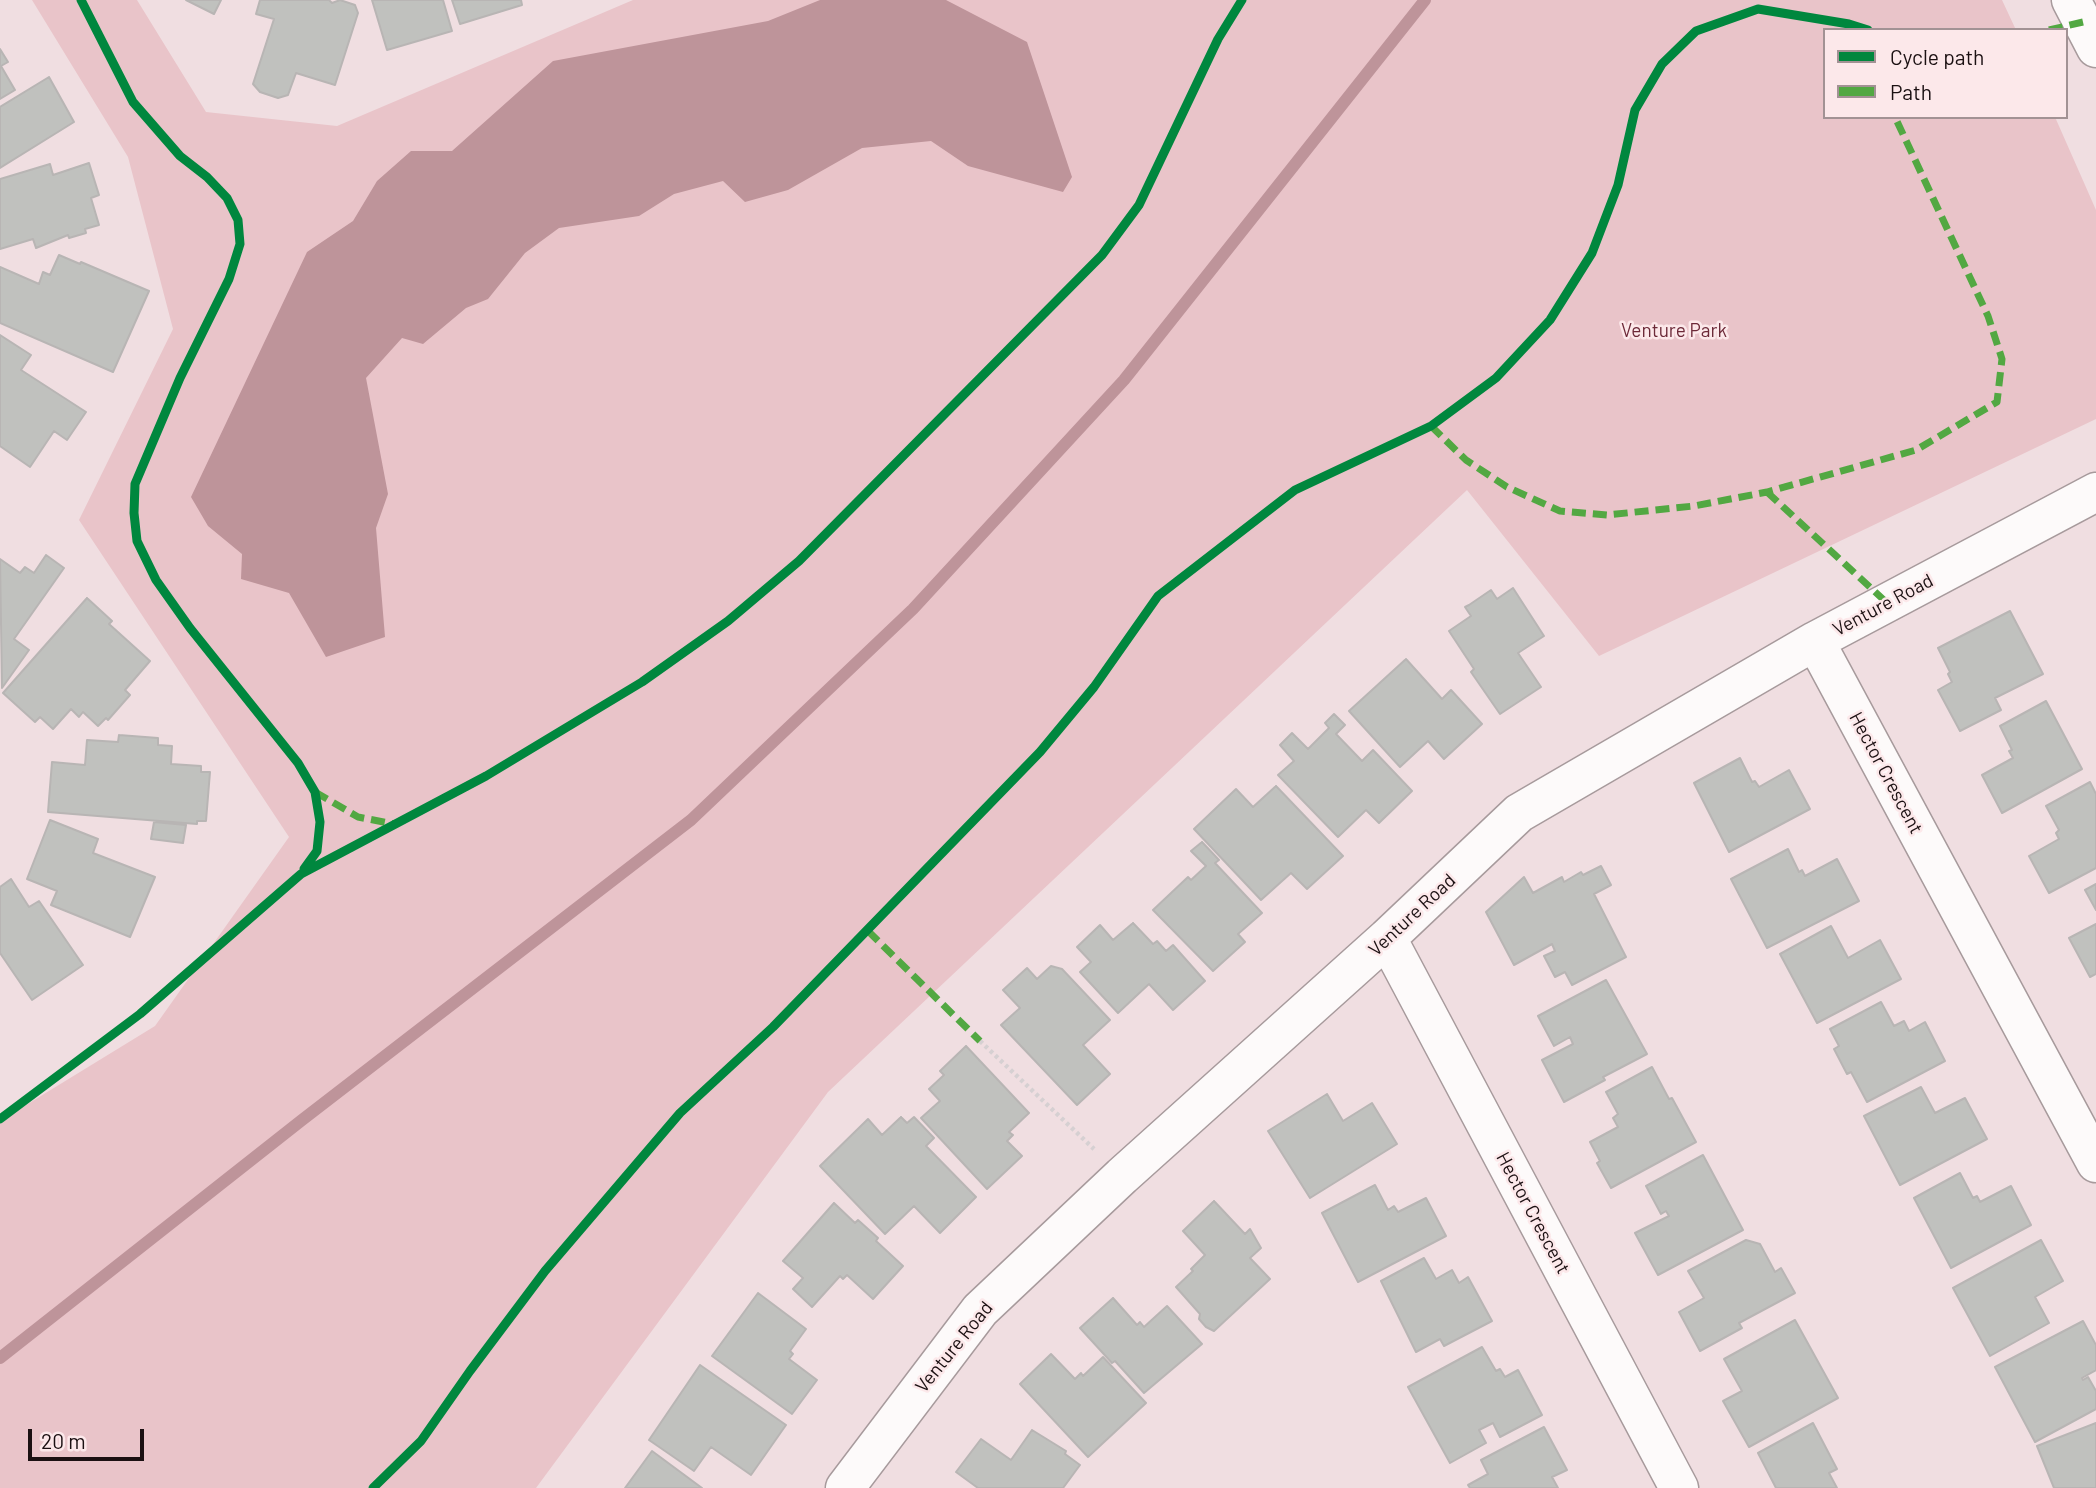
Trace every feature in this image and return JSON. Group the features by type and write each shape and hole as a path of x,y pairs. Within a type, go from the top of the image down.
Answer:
{"street":[{"name":"Venture Road","path":"845,1488 980,1310 1122,1177 1387,939 1519,813 1815,641 2096,492"},
{"name":"Hector Crescent","path":"1815,641 2096,1163"},
{"name":"Hector Crescent","path":"1387,939 1679,1488"}],"path":[{"path":"980,1041 1122,1177"}],"green space":[{"name":"Venture Park","path":"32,0 137,0 206,112 337,126 633,0 2002,0 2015,28 1823,28 1823,119 2056,119 2096,210 2096,419 1599,656 1467,490 828,1092 536,1488 0,1488 0,1121 155,1026 289,837 79,520 173,329 128,157"}],"shaded area":[{"path":"820,0 946,0 1027,42 1072,177 1063,192 968,166 931,141 862,148 788,190 745,202 723,181 674,194 639,216 559,228 525,253 488,299 466,308 423,344 402,338 366,378 388,494 376,528 385,637 326,657 289,593 241,579 242,554 208,526 191,497 307,252 353,221 377,181 411,151 452,151 553,61 768,21"}],"building":[{"path":"186,0 221,0 214,14"},
{"path":"260,0 329,0 332,3 340,0 355,5 358,13 335,85 296,73 288,95 278,98 260,92 253,84 274,19 256,14"},
{"path":"372,0 443,0 452,31 387,50"},
{"path":"452,0 521,0 522,5 460,24"},
{"path":"0,49 8,62 1,66 15,90 0,99"},
{"path":"49,77 74,122 0,168 0,107"},
{"path":"89,163 99,195 91,198 99,225 85,229 86,233 69,238 68,235 36,248 33,239 0,249 0,179 50,164 53,175"},
{"path":"59,255 149,291 113,372 0,323 0,267 39,284 43,272 50,275"},
{"path":"0,335 31,355 21,370 86,412 67,440 54,431 30,467 0,446"},
{"path":"46,555 64,568 14,639 29,650 2,688 0,559 20,573 25,567 34,573"},
{"path":"1513,588 1544,636 1518,653 1541,687 1500,714 1471,672 1474,669 1449,631 1471,616 1465,607 1491,590 1497,599"},
{"path":"87,598 112,621 109,624 150,661 125,690 130,695 108,720 106,718 98,726 83,712 79,717 71,709 53,729 40,717 35,722 3,693"},
{"path":"2010,611 2043,674 1995,698 2001,710 1960,731 1938,690 1952,682 1938,648"},
{"path":"1406,659 1442,699 1451,690 1482,724 1444,759 1428,741 1400,767 1349,711"},
{"path":"2046,701 2082,769 2002,813 1982,775 2013,758 2000,726"},
{"path":"1334,714 1345,725 1336,734 1362,761 1373,750 1412,791 1379,823 1366,810 1338,837 1278,775 1294,761 1280,745 1292,733 1308,749 1329,728 1325,723"},
{"path":"119,735 158,738 158,745 172,746 171,764 201,766 201,772 210,772 206,821 197,821 197,824 48,812 52,762 85,765 87,740 118,742"},
{"path":"1740,758 1752,782 1755,781 1759,787 1789,770 1810,809 1729,852 1694,783"},
{"path":"2090,782 2096,794 2096,868 2049,893 2029,856 2059,839 2056,833 2059,830 2046,806"},
{"path":"1276,786 1343,856 1307,889 1291,873 1261,900 1194,829 1236,789 1253,807"},
{"path":"50,820 98,839 93,853 155,877 130,937 51,905 57,891 27,879"},
{"path":"154,822 186,825 183,843 151,839"},
{"path":"1202,842 1219,860 1215,863 1262,913 1238,934 1245,942 1213,971 1153,910 1188,877 1191,880 1206,866 1191,851"},
{"path":"1788,849 1799,872 1802,870 1805,876 1837,859 1859,901 1767,948 1731,879"},
{"path":"1601,866 1611,885 1594,894 1626,957 1572,985 1565,972 1555,977 1544,956 1555,951 1552,944 1514,965 1486,912 1524,877 1533,893 1562,877 1564,882 1581,872 1583,875"},
{"path":"11,879 29,907 39,901 83,965 32,1000 0,953 0,887"},
{"path":"2096,884 2096,910 2085,890"},
{"path":"1133,923 1153,944 1157,941 1166,951 1173,945 1205,981 1173,1010 1149,984 1118,1013 1080,972 1091,962 1077,947 1100,925 1113,940"},
{"path":"2096,924 2096,974 2090,977 2069,938"},
{"path":"1831,926 1848,958 1880,940 1901,979 1817,1023 1780,954"},
{"path":"1051,966 1062,969 1110,1020 1083,1045 1110,1074 1077,1105 1001,1025 1020,1008 1003,990 1027,968 1037,979"},
{"path":"1606,980 1647,1054 1603,1077 1605,1080 1564,1102 1542,1060 1573,1044 1570,1037 1554,1046 1538,1016"},
{"path":"1881,1002 1894,1026 1904,1021 1909,1031 1925,1022 1945,1061 1867,1102 1851,1072 1847,1074 1834,1049 1839,1046 1830,1029"},
{"path":"966,1046 1029,1113 1009,1132 1013,1135 1007,1141 1022,1156 987,1189 921,1118 940,1101 929,1089 944,1075 940,1071"},
{"path":"1652,1067 1696,1142 1611,1188 1597,1163 1600,1161 1590,1142 1618,1127 1613,1118 1618,1114 1606,1092"},
{"path":"1921,1087 1935,1113 1965,1098 1987,1139 1900,1185 1864,1116"},
{"path":"1327,1094 1343,1121 1372,1103 1397,1144 1310,1198 1268,1131"},
{"path":"901,1117 907,1123 914,1117 934,1138 926,1146 976,1197 940,1233 914,1206 885,1234 820,1166 868,1119 882,1135"},
{"path":"1703,1155 1743,1230 1658,1275 1635,1233 1669,1216 1666,1211 1661,1214 1646,1186"},
{"path":"1960,1173 1973,1198 1977,1196 1980,1202 2011,1186 2031,1225 1951,1268 1914,1198"},
{"path":"1375,1185 1388,1210 1394,1206 1398,1212 1426,1198 1446,1236 1358,1282 1322,1213"},
{"path":"1214,1201 1245,1234 1250,1229 1261,1248 1250,1258 1270,1279 1214,1331 1199,1319 1200,1314 1176,1287 1205,1255 1183,1231"},
{"path":"834,1203 855,1223 858,1220 878,1238 876,1241 903,1266 873,1299 847,1275 843,1279 840,1276 812,1307 793,1289 803,1278 783,1261"},
{"path":"1746,1240 1760,1244 1775,1272 1781,1268 1795,1293 1739,1323 1742,1328 1700,1351 1679,1312 1704,1298 1688,1271"},
{"path":"2041,1240 2063,1281 2035,1297 2049,1323 1990,1356 1953,1288"},
{"path":"1424,1258 1436,1279 1452,1270 1459,1283 1468,1277 1492,1321 1444,1346 1440,1339 1416,1352 1381,1281"},
{"path":"758,1293 806,1329 790,1351 793,1354 789,1359 817,1380 792,1414 712,1356"},
{"path":"1113,1298 1137,1325 1140,1322 1144,1327 1167,1306 1202,1344 1144,1393 1080,1328"},
{"path":"1795,1320 1838,1398 1749,1447 1723,1401 1742,1391 1724,1359"},
{"path":"2083,1321 2096,1345 2096,1370 2082,1378 2083,1380 2088,1377 2096,1391 2096,1409 2035,1442 1995,1367"},
{"path":"1482,1347 1496,1371 1500,1369 1505,1377 1518,1370 1542,1415 1500,1437 1493,1423 1479,1430 1486,1443 1450,1463 1408,1387"},
{"path":"1051,1354 1075,1379 1081,1373 1083,1376 1103,1357 1146,1403 1088,1457 1020,1384"},
{"path":"700,1365 786,1425 751,1475 711,1447 694,1471 649,1440"},
{"path":"1813,1423 1837,1469 1829,1473 1837,1488 1776,1488 1758,1453"},
{"path":"2096,1423 2096,1488 2054,1488 2037,1446"},
{"path":"1544,1427 1567,1470 1552,1477 1558,1488 1470,1488 1468,1485 1488,1474 1481,1460"},
{"path":"1032,1430 1066,1451 1065,1454 1080,1465 1063,1488 978,1488 956,1472 981,1439 1011,1460"},
{"path":"652,1451 702,1488 625,1488"}],"waterway":[{"path":"0,1358 302,1120 691,820 913,609 1124,380 1425,0"}],"marked path":[{"path":"2058,28 2083,22"},
{"path":"1431,426 1466,460 1507,487 1560,511 1607,515 1694,506 1767,492 1916,450 1997,402 2002,359 1988,316 1896,119"},
{"path":"1767,492 1886,602"},
{"path":"315,792 358,817 394,824"},
{"path":"868,931 980,1041"}],"cycle path":[{"path":"81,0 133,102 180,156 207,177 227,198 238,220 240,244 229,279 180,378 135,484 134,513 137,541 156,580 190,628 298,763 315,792 320,822 317,851 304,869"},
{"path":"0,1119 140,1014 301,874 486,776 642,682 728,621 799,561 1102,255 1139,205 1218,39 1242,0"},
{"path":"373,1488 421,1441 545,1271 680,1113 773,1027 1040,752 1094,687 1158,596 1295,490 1431,426 1496,378 1550,320 1592,253 1618,185 1635,110 1662,64 1696,31 1758,9 1862,28"}]}
